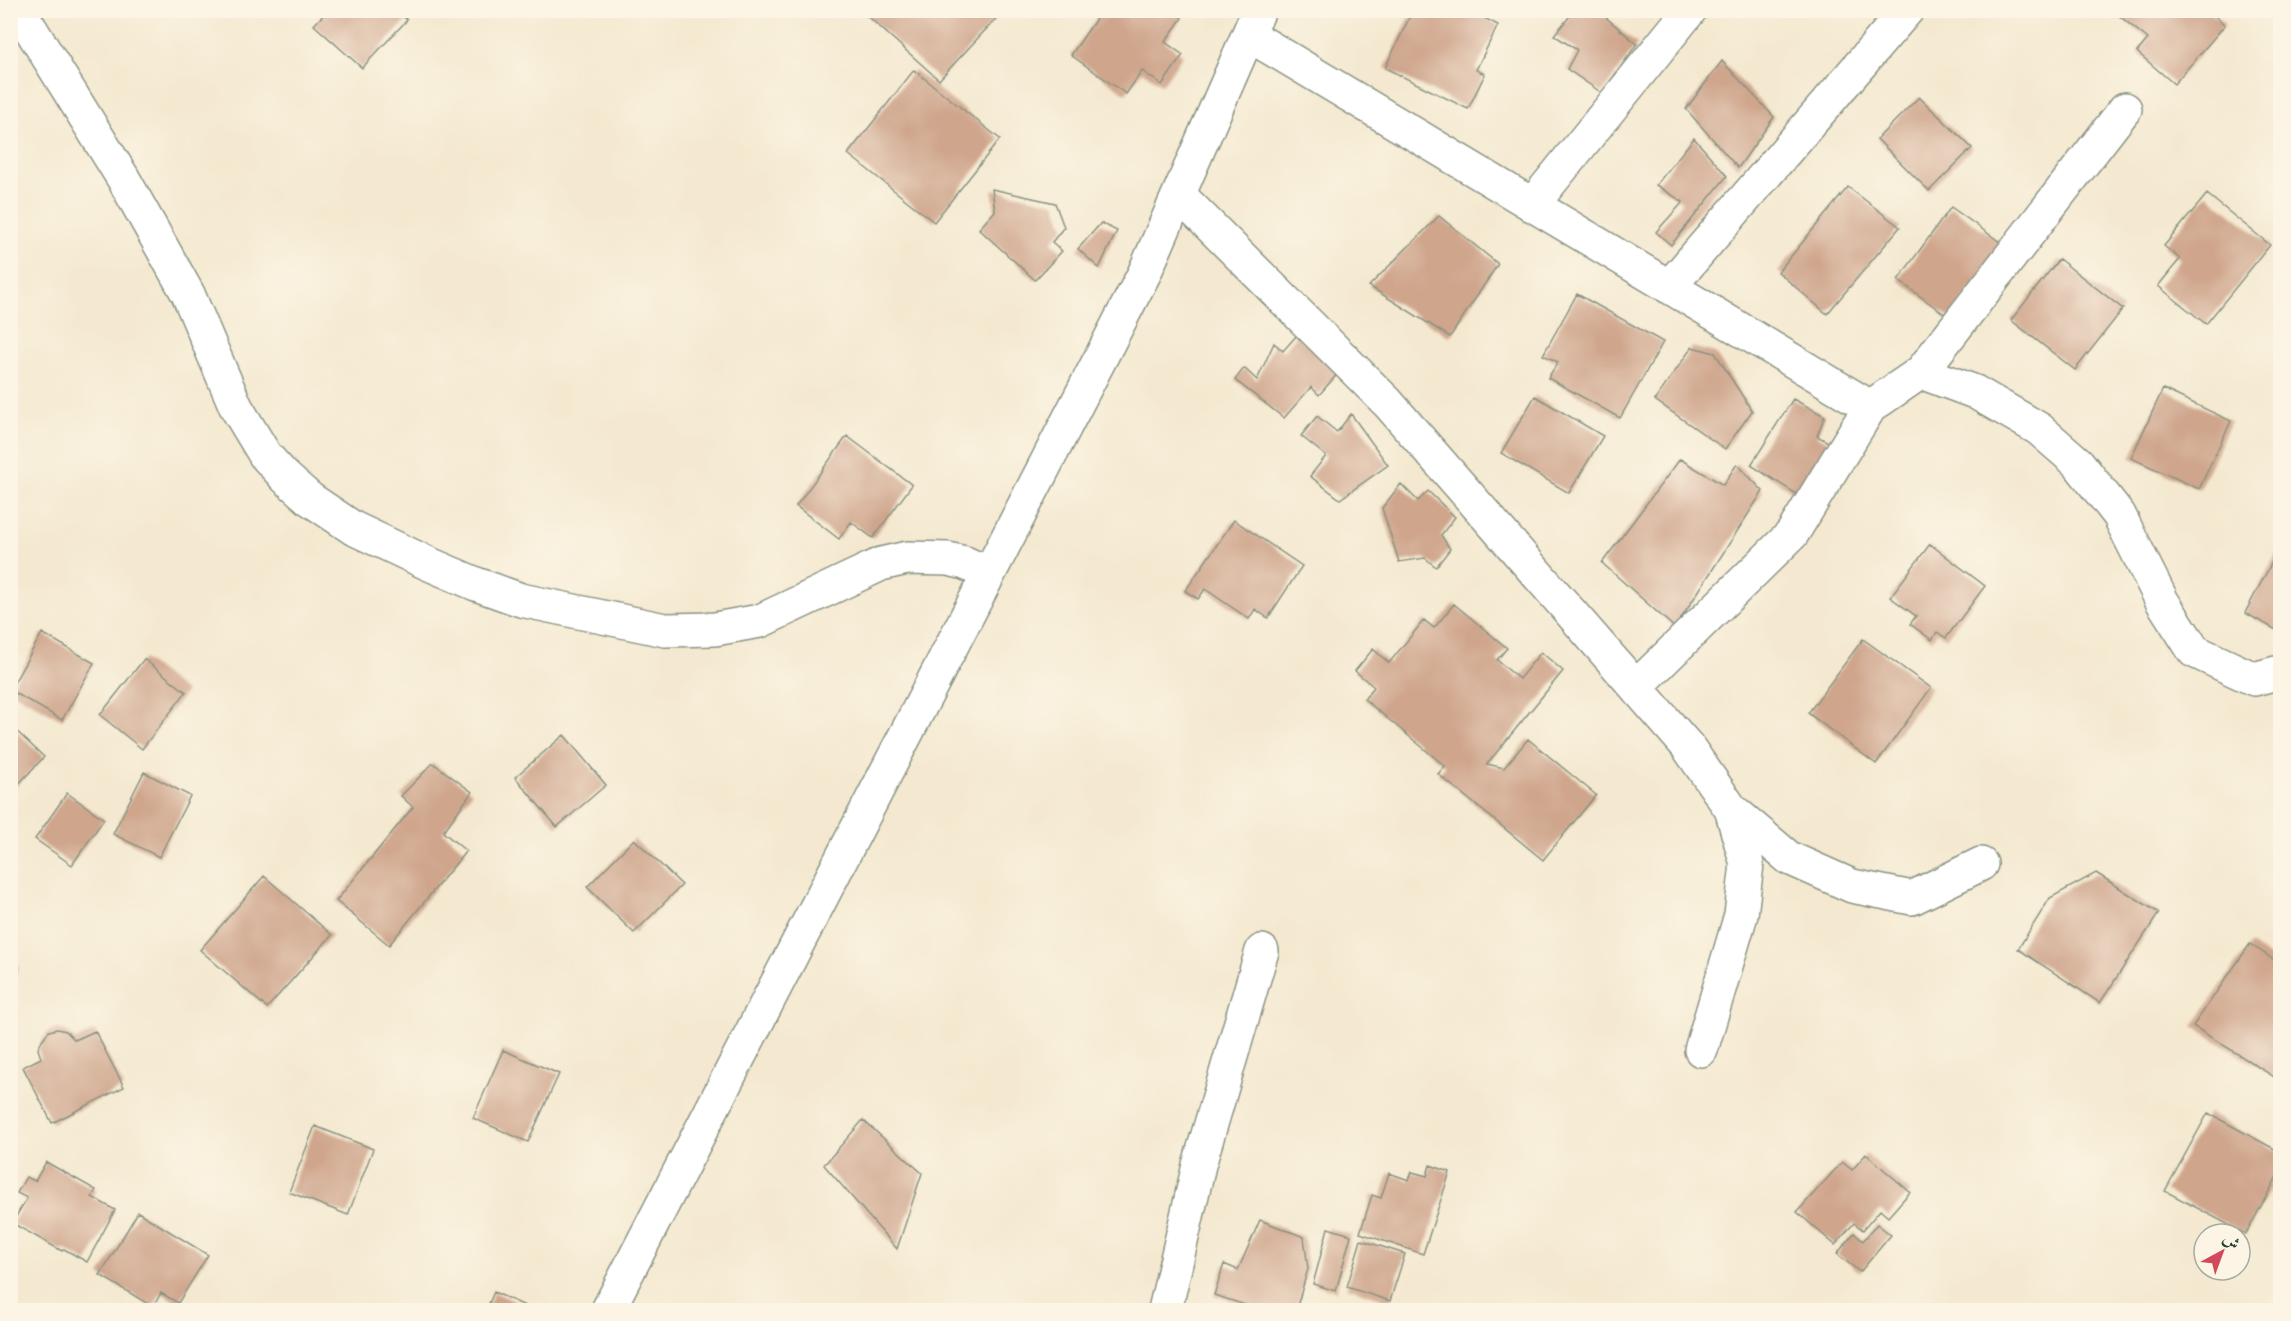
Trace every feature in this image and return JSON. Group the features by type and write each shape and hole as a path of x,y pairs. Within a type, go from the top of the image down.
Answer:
{"street":[{"path":"19,10 123,178 188,294 236,407 265,454 285,477 310,499 353,528 426,563 521,600 665,630 715,628 760,621 881,564 907,558 948,559 965,563 987,573"},
{"path":"1532,205 1690,10"},
{"path":"1670,287 1907,10"},
{"path":"608,1311 987,573 1144,274 1254,23 1532,205 1870,407"},
{"path":"1636,687 1792,534 1870,407 1921,372 2125,109"},
{"path":"1179,195 1388,403 1688,747 1731,809 1789,858 1852,886 1912,898 1981,864"},
{"path":"1921,372 1975,392 1994,402 2039,429 2078,463 2119,515 2162,601 2194,651 2254,679 2280,672"},
{"path":"1701,1050 1741,915 1747,864 1731,809"},
{"path":"1165,1311 1198,1165 1262,951"}],"building":[{"path":"328,10 397,10 407,20 362,68 314,25"},
{"path":"861,10 1004,10 939,80"},
{"path":"1102,10 1171,10 1182,18 1165,42 1183,55 1162,85 1142,71 1126,94 1071,55"},
{"path":"1413,10 1469,10 1498,25 1476,70 1485,74 1468,109 1385,68"},
{"path":"1575,10 1597,10 1637,44 1602,93 1567,69 1577,50 1554,35"},
{"path":"2120,10 2208,10 2225,25 2174,84 2137,52 2148,39 2117,14"},
{"path":"1722,61 1774,117 1738,168 1686,109"},
{"path":"914,70 1000,139 934,222 848,154"},
{"path":"1919,97 1972,148 1929,191 1877,139"},
{"path":"1694,138 1727,176 1671,245 1656,232 1683,202 1656,185"},
{"path":"1848,187 1900,227 1827,314 1778,272"},
{"path":"992,189 1055,203 1064,227 1052,242 1062,251 1035,280 979,229 995,211"},
{"path":"2207,194 2270,245 2206,324 2158,286 2180,259 2164,246"},
{"path":"1951,207 2004,245 1950,318 1898,280"},
{"path":"1439,216 1498,264 1450,337 1369,286"},
{"path":"1101,223 1117,231 1099,268 1078,249"},
{"path":"2059,259 2123,309 2075,370 2011,320"},
{"path":"1577,294 1663,342 1620,418 1548,378 1558,362 1543,355"},
{"path":"1297,335 1339,372 1319,395 1311,387 1284,418 1235,380 1244,368 1257,380 1274,343 1283,351"},
{"path":"1692,347 1715,353 1752,411 1725,449 1655,400"},
{"path":"2163,389 2231,421 2199,489 2131,458"},
{"path":"1535,396 1603,436 1569,493 1501,453"},
{"path":"1793,399 1825,416 1817,436 1832,444 1801,497 1751,465"},
{"path":"1351,414 1388,465 1340,499 1310,476 1326,456 1301,436 1317,416 1337,432"},
{"path":"847,436 912,485 873,538 851,522 839,539 796,506"},
{"path":"1680,459 1723,485 1737,464 1763,491 1675,628 1602,563"},
{"path":"1401,484 1418,501 1428,491 1455,517 1441,535 1450,549 1436,567 1425,558 1399,562 1382,508"},
{"path":"1234,520 1302,566 1268,618 1255,609 1249,619 1205,589 1198,599 1185,591"},
{"path":"1930,544 1985,586 1946,638 1937,632 1932,640 1910,624 1916,616 1890,597"},
{"path":"2280,547 2280,632 2245,613"},
{"path":"1454,604 1507,648 1497,660 1519,679 1541,652 1563,671 1487,764 1504,768 1528,739 1596,795 1543,860 1438,774 1445,766 1364,699 1374,687 1355,671 1373,649 1389,663 1424,620 1434,628"},
{"path":"42,633 94,663 62,720 10,690"},
{"path":"1863,639 1931,688 1876,764 1808,713"},
{"path":"144,659 186,692 142,749 100,715"},
{"path":"10,725 44,757 10,793"},
{"path":"564,735 606,785 557,827 515,777"},
{"path":"433,763 472,792 443,832 466,851 389,945 336,901 413,807 401,796"},
{"path":"144,772 190,796 159,857 113,834"},
{"path":"67,793 104,819 72,865 35,839"},
{"path":"634,839 682,885 634,933 587,887"},
{"path":"2096,873 2159,913 2100,1003 2018,949 2050,898"},
{"path":"264,876 332,935 267,1008 200,950"},
{"path":"2250,944 2280,964 2279,1080 2193,1026"},
{"path":"10,964 19,967 10,986"},
{"path":"57,1029 66,1031 75,1040 95,1031 124,1087 52,1123 23,1067 41,1058 38,1049 42,1040 49,1031"},
{"path":"503,1050 559,1074 528,1142 473,1118"},
{"path":"2208,1113 2280,1152 2280,1171 2252,1223 2223,1222 2165,1191"},
{"path":"863,1120 922,1173 897,1249 824,1165"},
{"path":"315,1126 373,1149 348,1215 289,1192"},
{"path":"1866,1154 1910,1192 1888,1217 1880,1210 1863,1230 1854,1223 1835,1245 1797,1212 1842,1162 1852,1170"},
{"path":"46,1162 96,1190 92,1197 115,1210 87,1262 12,1223 27,1198 17,1193 26,1177 35,1181"},
{"path":"1430,1165 1450,1172 1423,1254 1360,1233 1372,1195 1381,1198 1389,1173 1409,1180 1412,1172 1427,1176"},
{"path":"138,1212 208,1255 178,1303 161,1293 153,1307 100,1275"},
{"path":"1260,1220 1304,1237 1308,1269 1296,1310 1261,1310 1214,1295 1224,1264 1238,1270"},
{"path":"1877,1224 1891,1235 1860,1272 1837,1254 1854,1233 1863,1241"},
{"path":"1328,1228 1351,1235 1336,1291 1313,1284"},
{"path":"1361,1240 1405,1254 1390,1301 1347,1287"},
{"path":"494,1292 534,1310 486,1310"}]}
